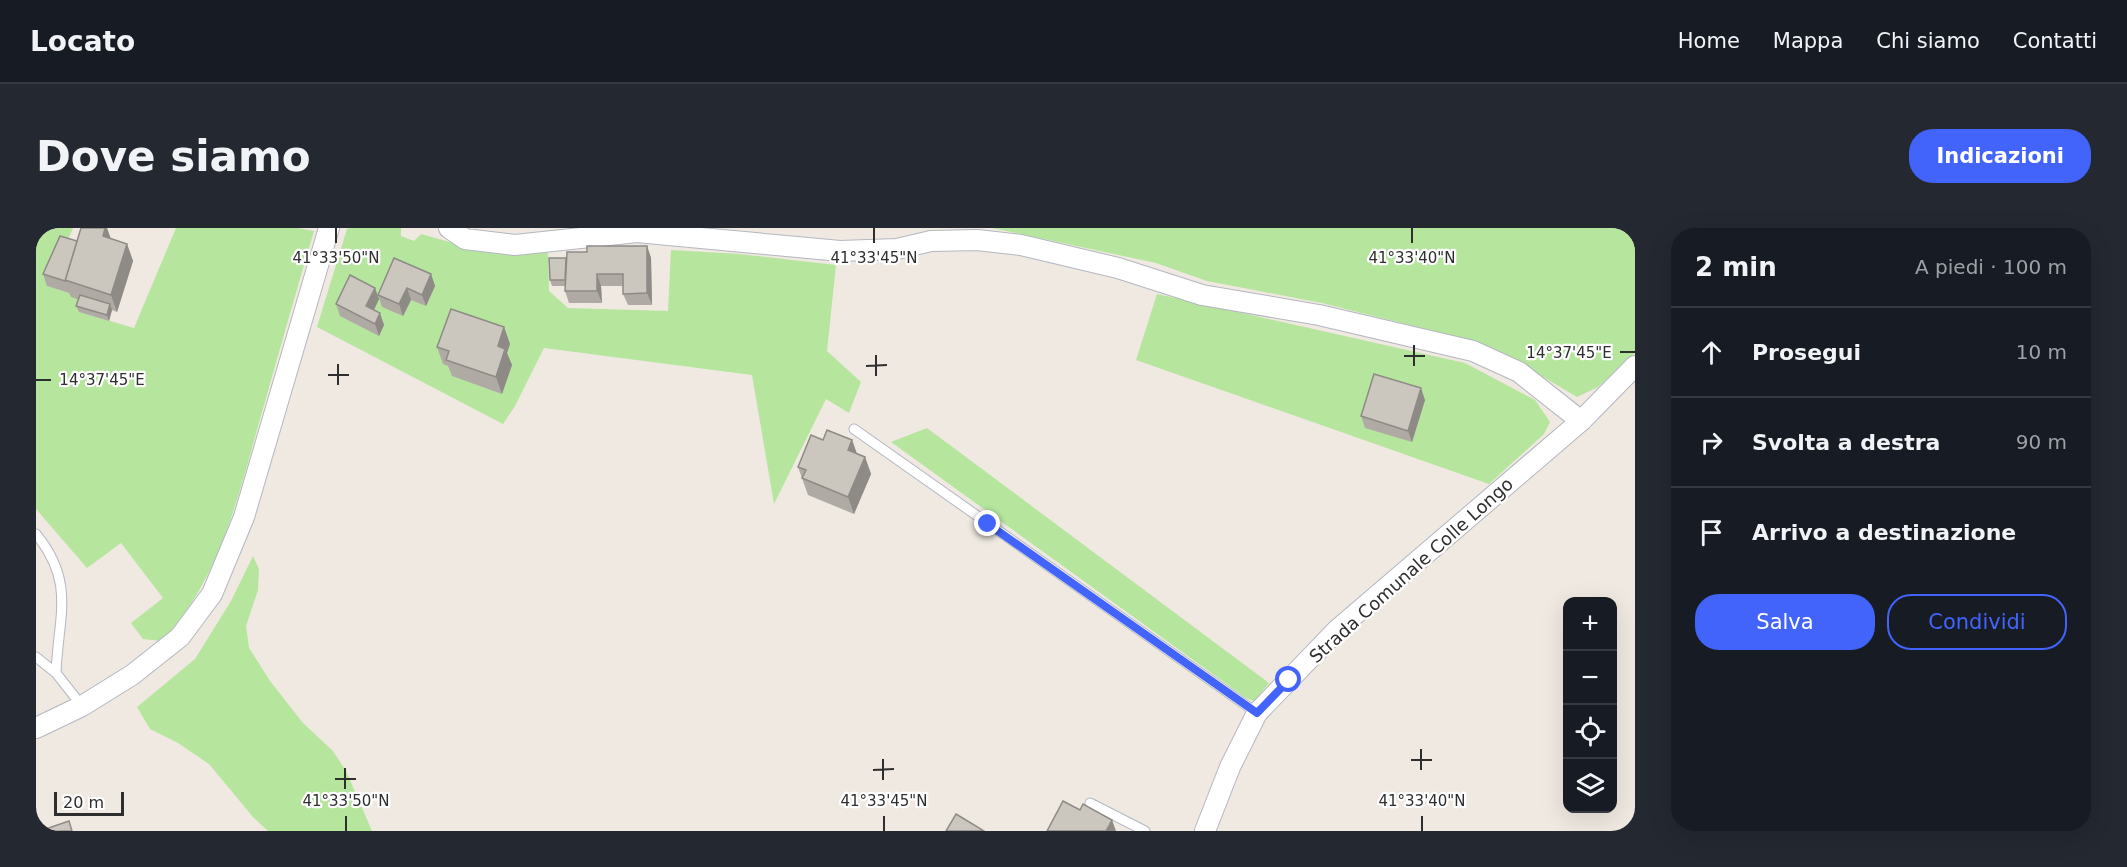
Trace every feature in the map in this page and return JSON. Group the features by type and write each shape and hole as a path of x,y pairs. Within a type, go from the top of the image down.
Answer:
{"street":[{"path":"36,728 82,706 132,675 180,637 212,594 244,517 328,228"},
{"path":"449,228 465,239 515,245 637,232 840,251 897,249 931,242 977,240 1021,245 1155,279 1202,295 1319,315 1473,351 1519,372 1581,421"},
{"name":"Strada Comunale Colle Longo","path":"1205,831 1230,767 1257,713 1338,629 1581,421 1635,366"}],"lane":[{"path":"854,429 1257,713"},
{"path":"36,534 62,581 63,603 56,673"},
{"path":"36,657 56,673 82,706"},
{"path":"1090,803 1145,831"}],"green space":[{"path":"36,228 73,228 48,286 72,294 71,297 82,301 79,312 134,328 176,228 298,228 314,231 226,533 199,590 162,641 143,639 131,623 163,598 121,543 87,568 36,509"},
{"path":"401,228 401,236 414,241 421,234 489,253 548,253 549,291 568,308 668,311 671,250 739,254 836,265 827,351 861,382 849,413 826,399 774,504 752,375 544,348 515,406 503,424 317,327 347,229"},
{"path":"992,228 1635,228 1635,353 1598,387 1577,397 1513,359 1469,340 1322,303 1207,281 1156,263"},
{"path":"1157,294 1465,363 1535,400 1550,422 1544,434 1489,484 1136,360"},
{"path":"927,428 1269,683 1254,701 1246,698 891,442"},
{"path":"253,556 259,569 258,590 246,626 249,648 270,681 303,723 333,751 346,771 372,831 268,831 253,817 209,764 178,743 150,729 137,707 195,659 231,601"}],"building":[{"path":"81,228 105,228 103,236 127,244 111,295 65,280"},
{"path":"60,236 77,241 65,281 43,274"},
{"path":"587,246 647,246 647,293 623,294 623,274 597,274 597,291 565,291 567,252 587,252"},
{"path":"394,258 431,274 422,295 407,288 399,304 378,295"},
{"path":"549,258 566,258 565,280 550,280"},
{"path":"350,275 375,288 366,306 380,313 375,324 336,304"},
{"path":"80,295 110,304 107,315 76,306"},
{"path":"451,309 504,327 498,346 505,349 496,377 446,360 449,351 437,347"},
{"path":"1374,374 1421,388 1408,431 1361,416"},
{"path":"827,430 852,440 848,450 865,457 848,497 802,478 806,470 798,467 811,435 823,440"},
{"path":"1063,801 1080,810 1083,804 1112,820 1106,831 1047,831"},
{"path":"956,814 984,831 946,831"},
{"path":"69,821 72,831 40,831"}],"route":[{"path":"988,524 1257,713 1289,680"}]}
